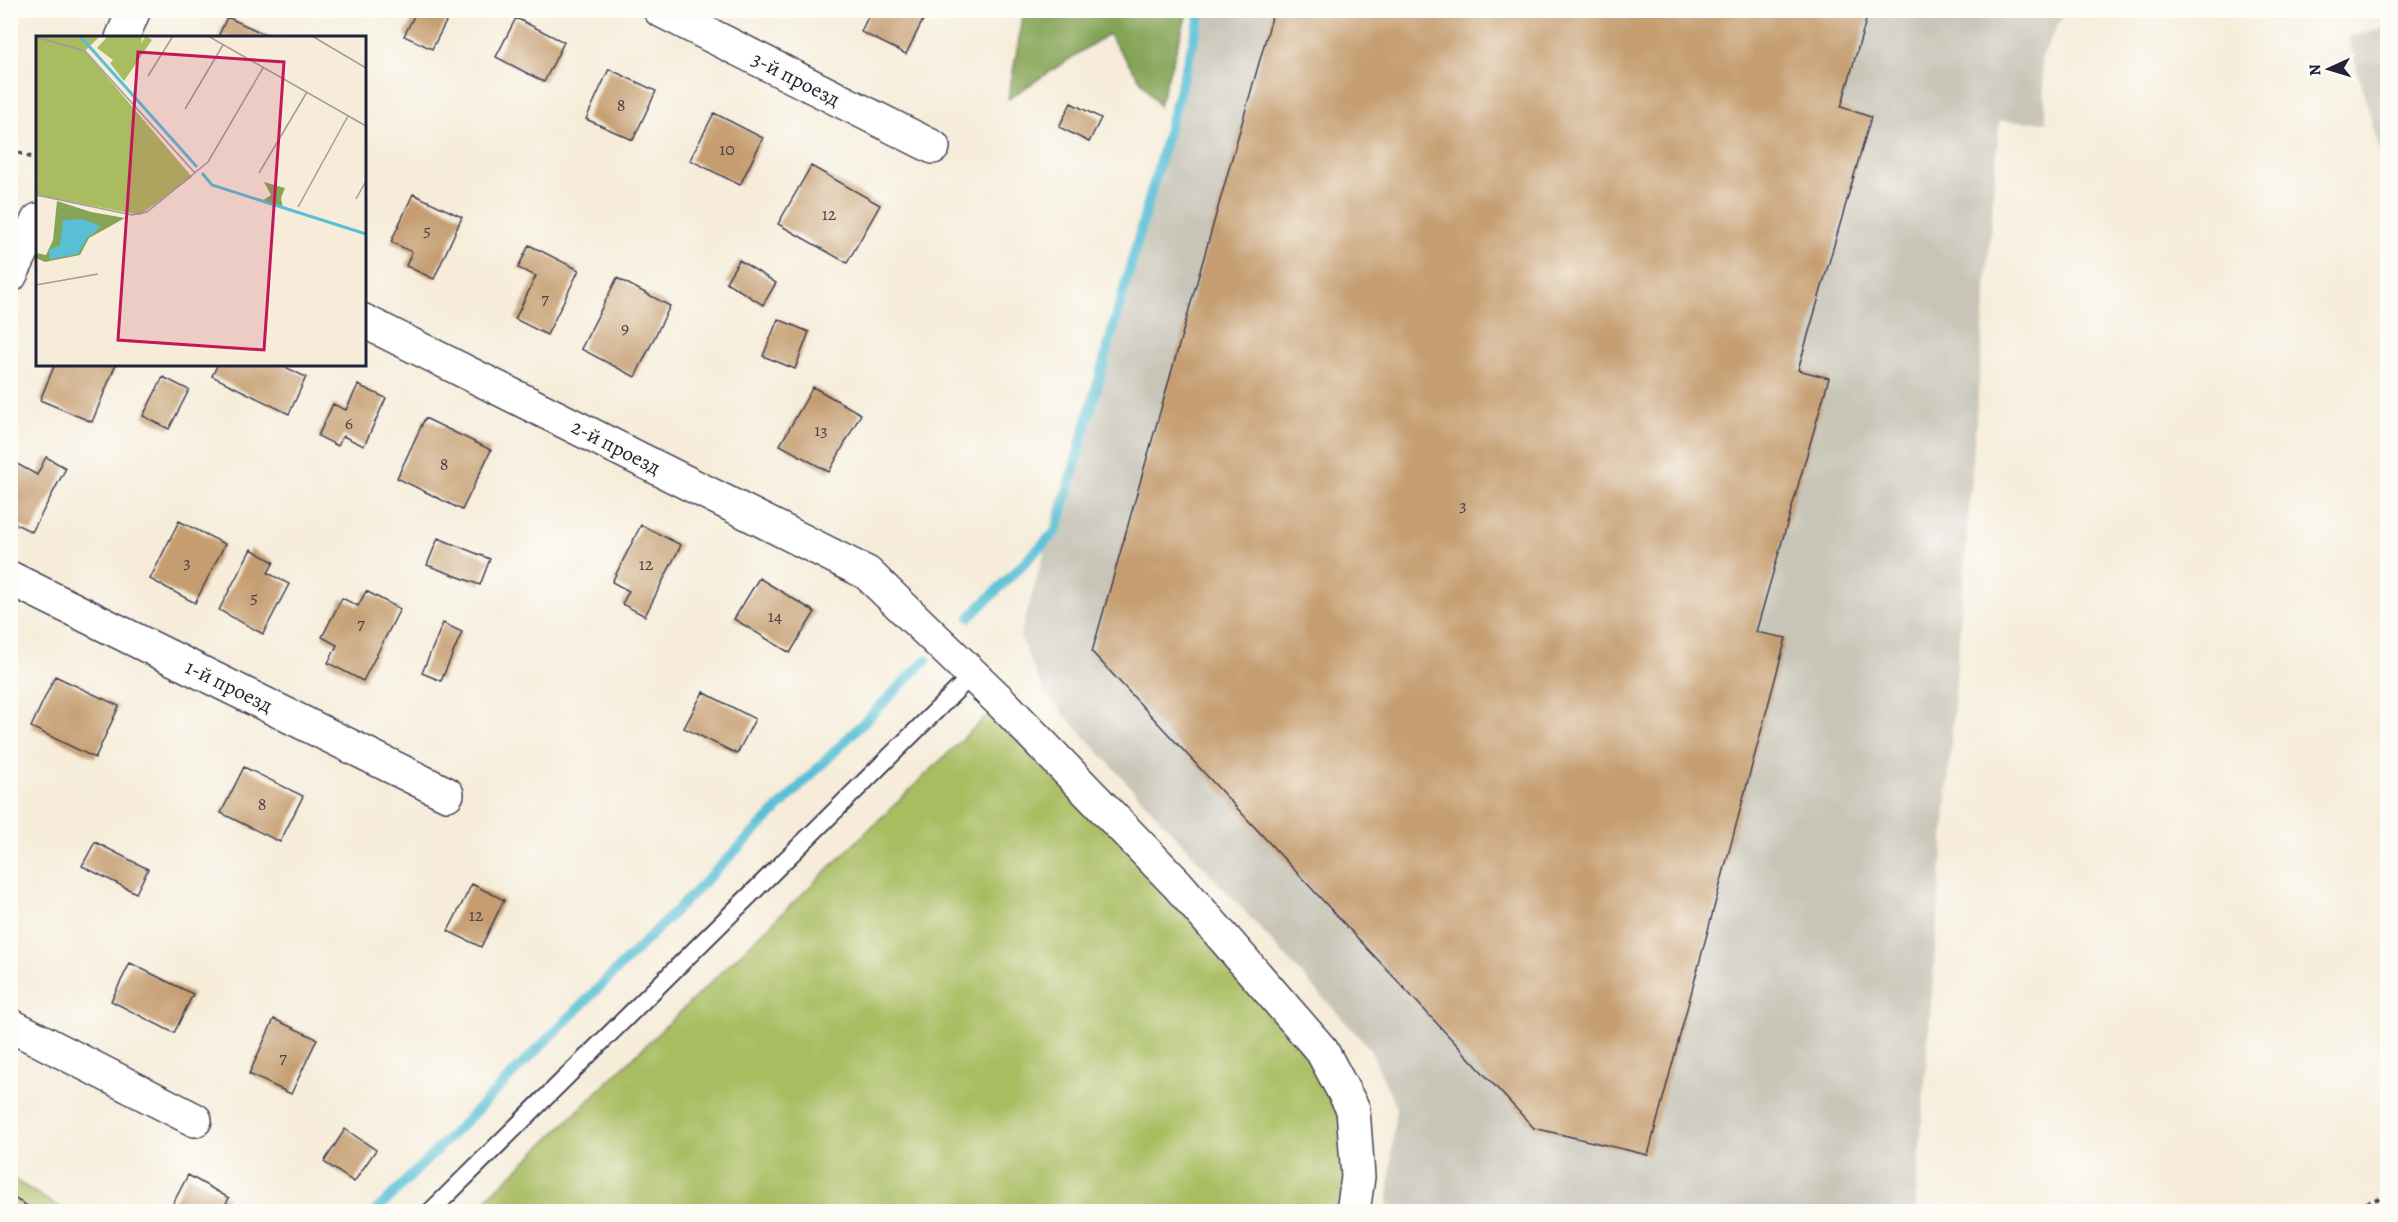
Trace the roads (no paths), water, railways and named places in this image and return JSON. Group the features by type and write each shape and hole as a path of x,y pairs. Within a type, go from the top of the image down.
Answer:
{"street":[{"path":"123,36 134,10"},
{"name":"3-й проезд","path":"660,10 933,147"},
{"path":"10,276 36,224"},
{"name":"2-й проезд","path":"366,322 867,573 972,675 1177,884 1322,1051 1353,1109 1358,1177 1353,1212"},
{"name":"1-й проезд","path":"10,578 447,794"},
{"path":"10,1024 195,1120"}],"lane":[{"path":"430,1212 972,675"}],"waterway":[{"path":"970,617 1057,530 1202,10"},
{"path":"375,1212 926,660"}]}
